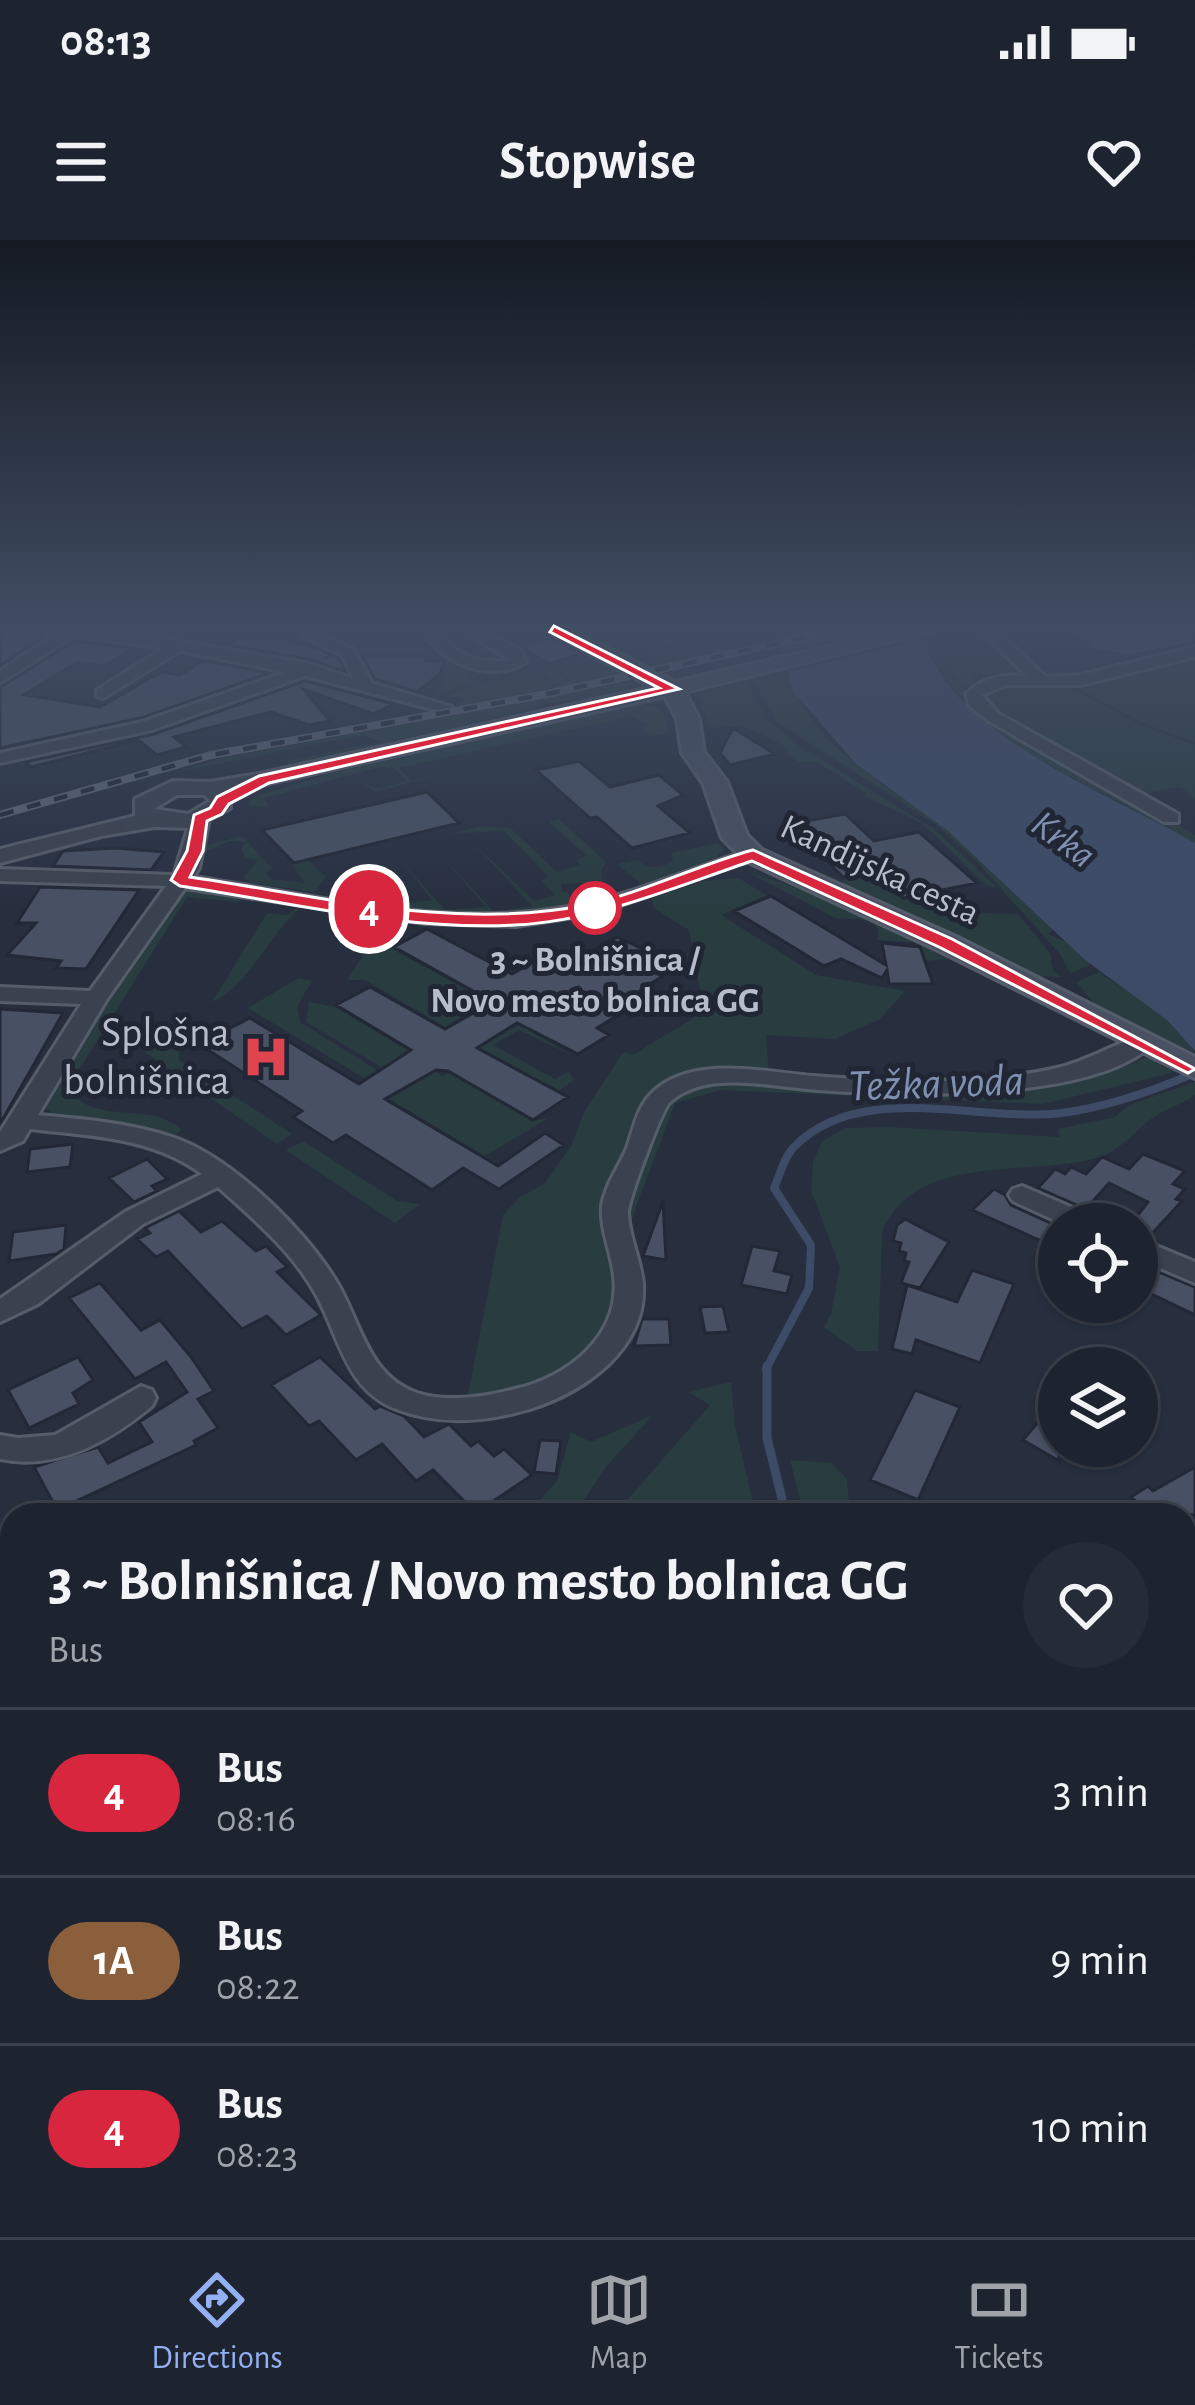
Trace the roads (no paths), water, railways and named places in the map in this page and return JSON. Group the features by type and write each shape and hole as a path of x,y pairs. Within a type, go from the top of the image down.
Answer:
{"main road":[{"name":"Kandijska cesta","path":"688,722 693,753 715,782 736,838 753,855 962,950 1195,1069"}],"street":[{"path":"0,758 157,722"},
{"path":"157,817 147,799 163,791 216,795 523,722"},
{"path":"1003,722 1171,818"},
{"path":"0,1143 14,1135 96,998 180,880 195,851 197,829 216,811 216,795"},
{"path":"1,874 99,829 157,817 197,829"},
{"path":"1,874 180,880 425,917 516,920 592,909 753,855"},
{"path":"0,994 96,998"},
{"path":"22,1121 103,1130 168,1143 192,1154 261,1210 322,1280 357,1359 393,1397 420,1405 482,1407 531,1399 557,1388 595,1364 611,1345 630,1294 615,1211 620,1191 649,1111 679,1086 713,1078 856,1086 976,1084 1090,1067 1151,1047"},
{"path":"0,1312 28,1297 134,1218 218,1177"},
{"path":"1022,1195 1040,1203"},
{"path":"1158,1256 1195,1273"},
{"path":"0,1447 62,1445 115,1421 141,1398"}],"water":[{"name":"Krka","path":"820,722 986,722 1035,757 1195,843 1195,1051 1167,1020 1085,960 948,831 856,764"}],"waterway":[{"name":"Težka voda","path":"767,1367 809,1288 811,1245 774,1188 794,1147 821,1126 852,1114 886,1109 1062,1113 1130,1098 1195,1073"},
{"name":"Težka voda","path":"767,1367 767,1438 783,1503"}],"railway":[{"path":"0,815 211,755 392,722"}],"place":[{"name":"3 ~ Bolnišnica / Novo mesto bolnica GG","path":"595,908"},
{"name":"Splošna bolnišnica","path":"266,1057"}]}
